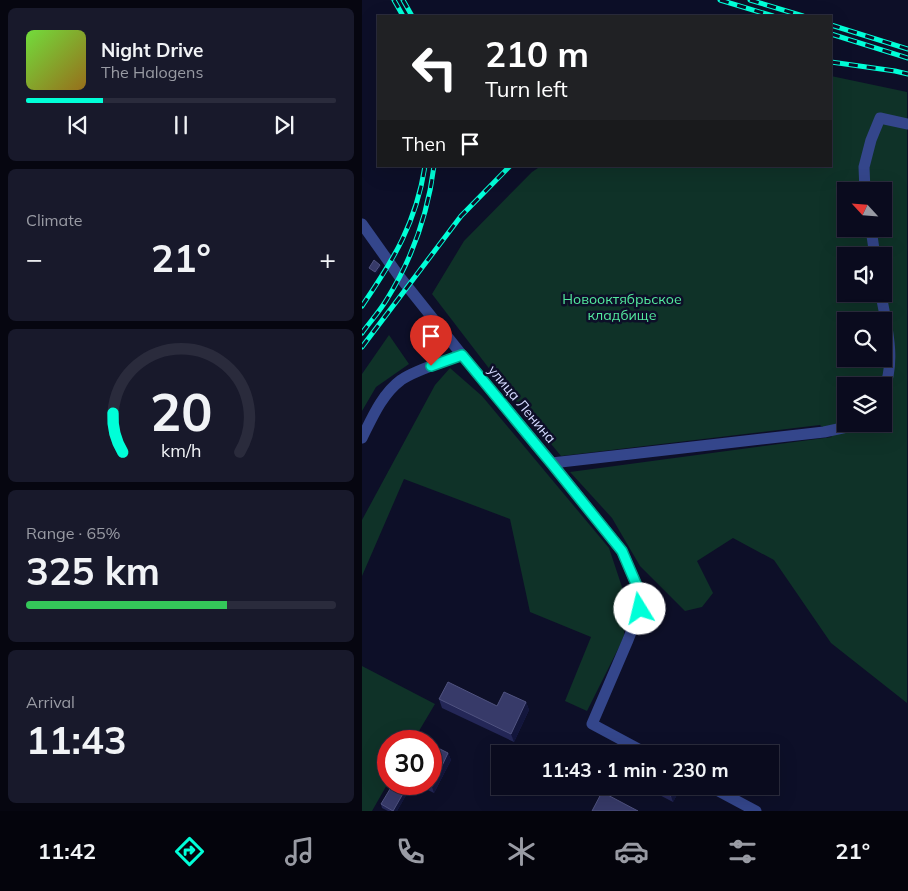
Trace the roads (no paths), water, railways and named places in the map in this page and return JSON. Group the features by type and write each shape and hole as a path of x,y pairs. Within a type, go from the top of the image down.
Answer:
{"street":[{"path":"865,182 864,167 871,140 880,118 908,124"},
{"name":"улица Ленина","path":"362,224 391,262 399,276 622,551 637,586 640,609 592,724 631,745"},
{"path":"882,302 888,342 887,377"},
{"path":"362,438 380,403 400,381 415,372 462,355"},
{"path":"552,464 837,429"},
{"path":"726,795 756,811"}],"railway":[{"path":"394,0 402,15"},
{"path":"403,0 411,15"},
{"path":"720,0 770,15"},
{"path":"750,0 800,15"},
{"path":"832,25 908,49"},
{"path":"832,34 908,58"},
{"path":"832,62 908,74"},
{"path":"362,306 394,256 410,223 425,167"},
{"path":"362,333 387,299 411,252 428,201 434,167"},
{"path":"362,347 461,216 509,167"}],"park label":[{"name":"Новооктябрьское кладбище","path":"622,308"}]}
